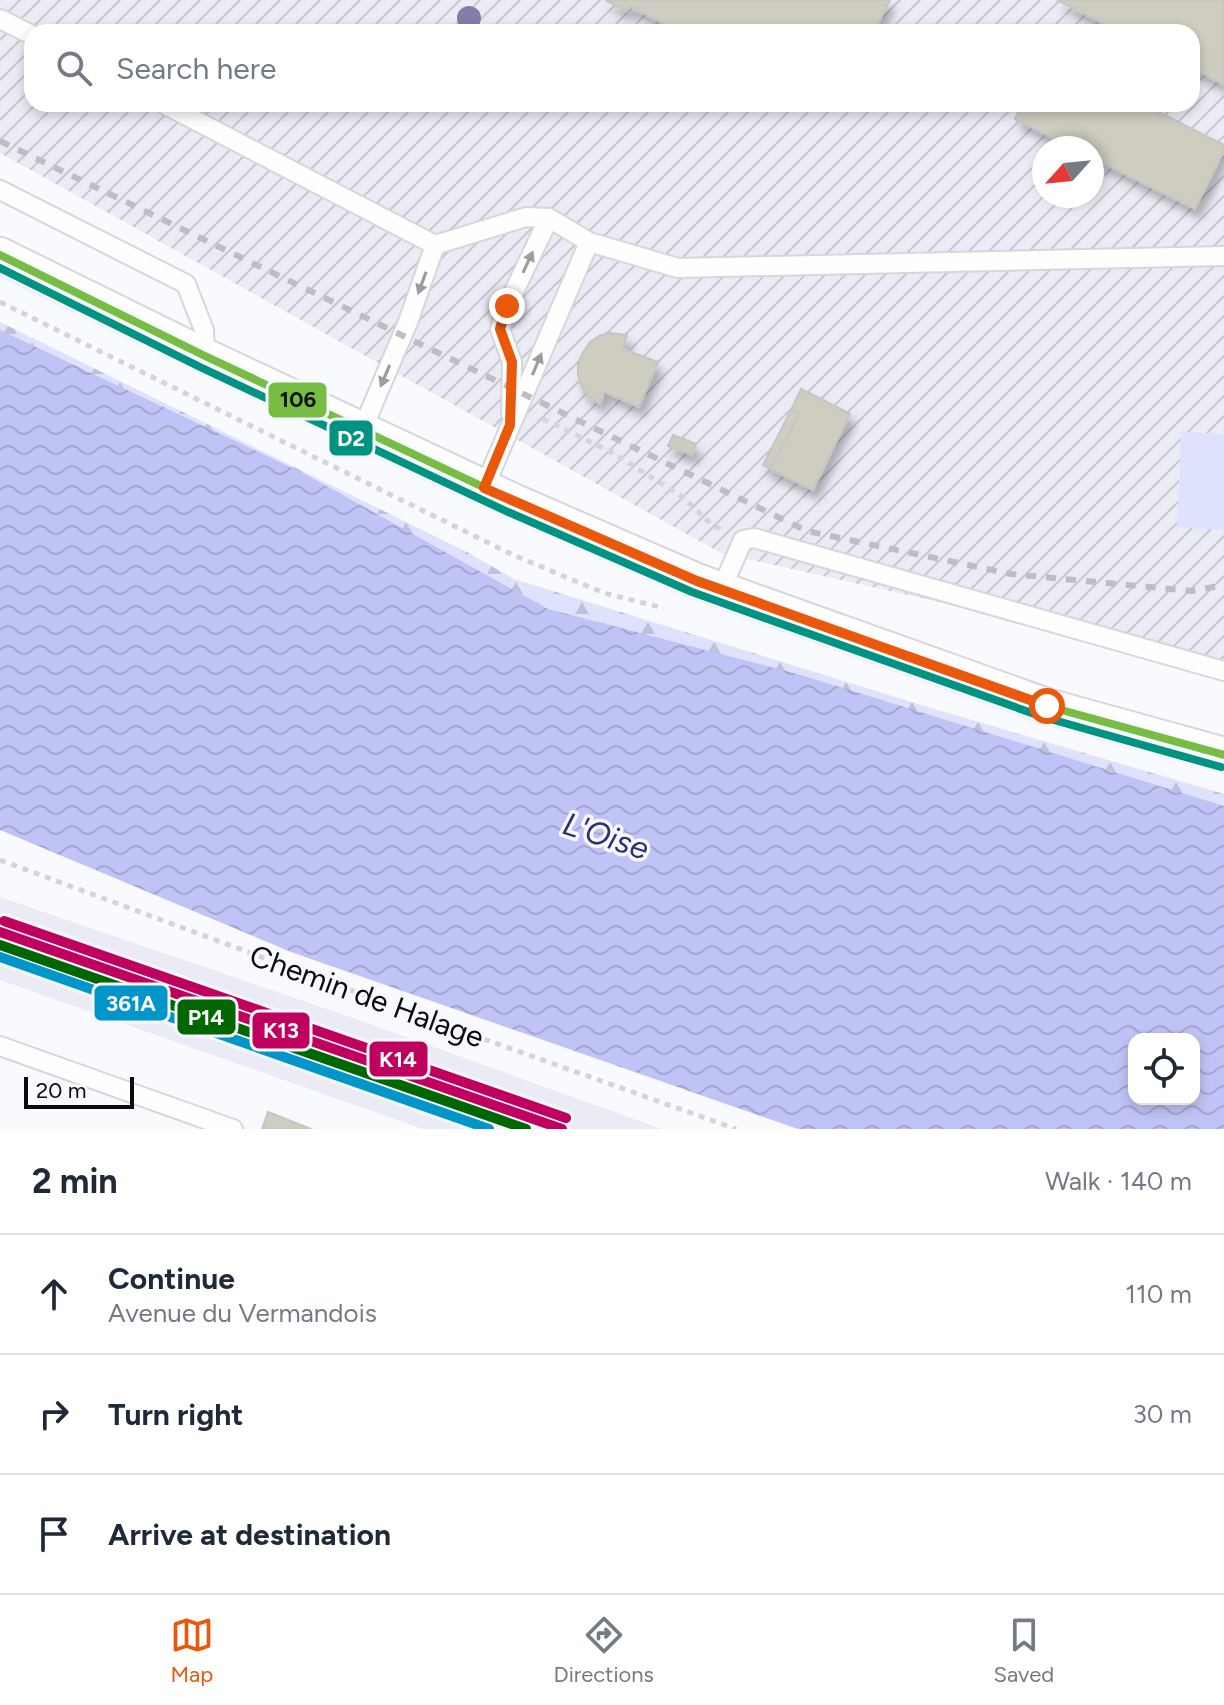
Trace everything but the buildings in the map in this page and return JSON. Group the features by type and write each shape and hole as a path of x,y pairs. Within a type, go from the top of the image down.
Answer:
{"street":[{"path":"0,255 484,488 684,575 1047,706 1224,755"}],"lane":[{"path":"0,19 24,31"},
{"path":"179,112 435,245 526,217 549,218 589,242 678,268 1224,256"},
{"path":"0,190 186,284 204,330 205,356"},
{"path":"510,425 512,362 500,329 507,306 549,218"},
{"path":"484,488 589,242"},
{"path":"362,430 408,322 435,245"},
{"path":"721,590 743,540 754,538 1224,671"},
{"path":"0,1046 233,1129"}],"path":[{"path":"519,407 611,452 683,497 711,524 743,540"},
{"name":"Chemin de Halage","path":"0,860 736,1129"}],"shaded area":[{"path":"0,0 1224,0 1224,666 721,553 0,153"},
{"path":"0,897 356,1019 662,1129 423,1129 0,980"}],"green space":[{"path":"0,322 467,552 514,579 931,708 1224,794 1224,831 507,599 0,356"},
{"path":"1181,432 1224,434 1224,530 1177,527"}],"water":[{"name":"L'Oise","path":"0,330 303,473 548,609 801,675 1224,806 1224,1129 798,1129 291,952 0,830"}],"railway":[{"path":"0,141 807,531 1011,574 1192,591 1224,585"}],"transit line":[{"name":"106","path":"0,255 205,356 513,501 697,581 1047,706 1224,755"},
{"name":"D2","path":"0,268 200,367 508,512 692,592 1043,717 1221,767"},
{"name":"K14","path":"4,921 566,1118"},
{"name":"K13","path":"0,932 562,1129"},
{"name":"P14","path":"0,945 526,1129"},
{"name":"361A","path":"0,957 489,1129"}],"route":[{"path":"507,306 500,329 512,362 510,425 484,488 697,581 1047,706"}]}
